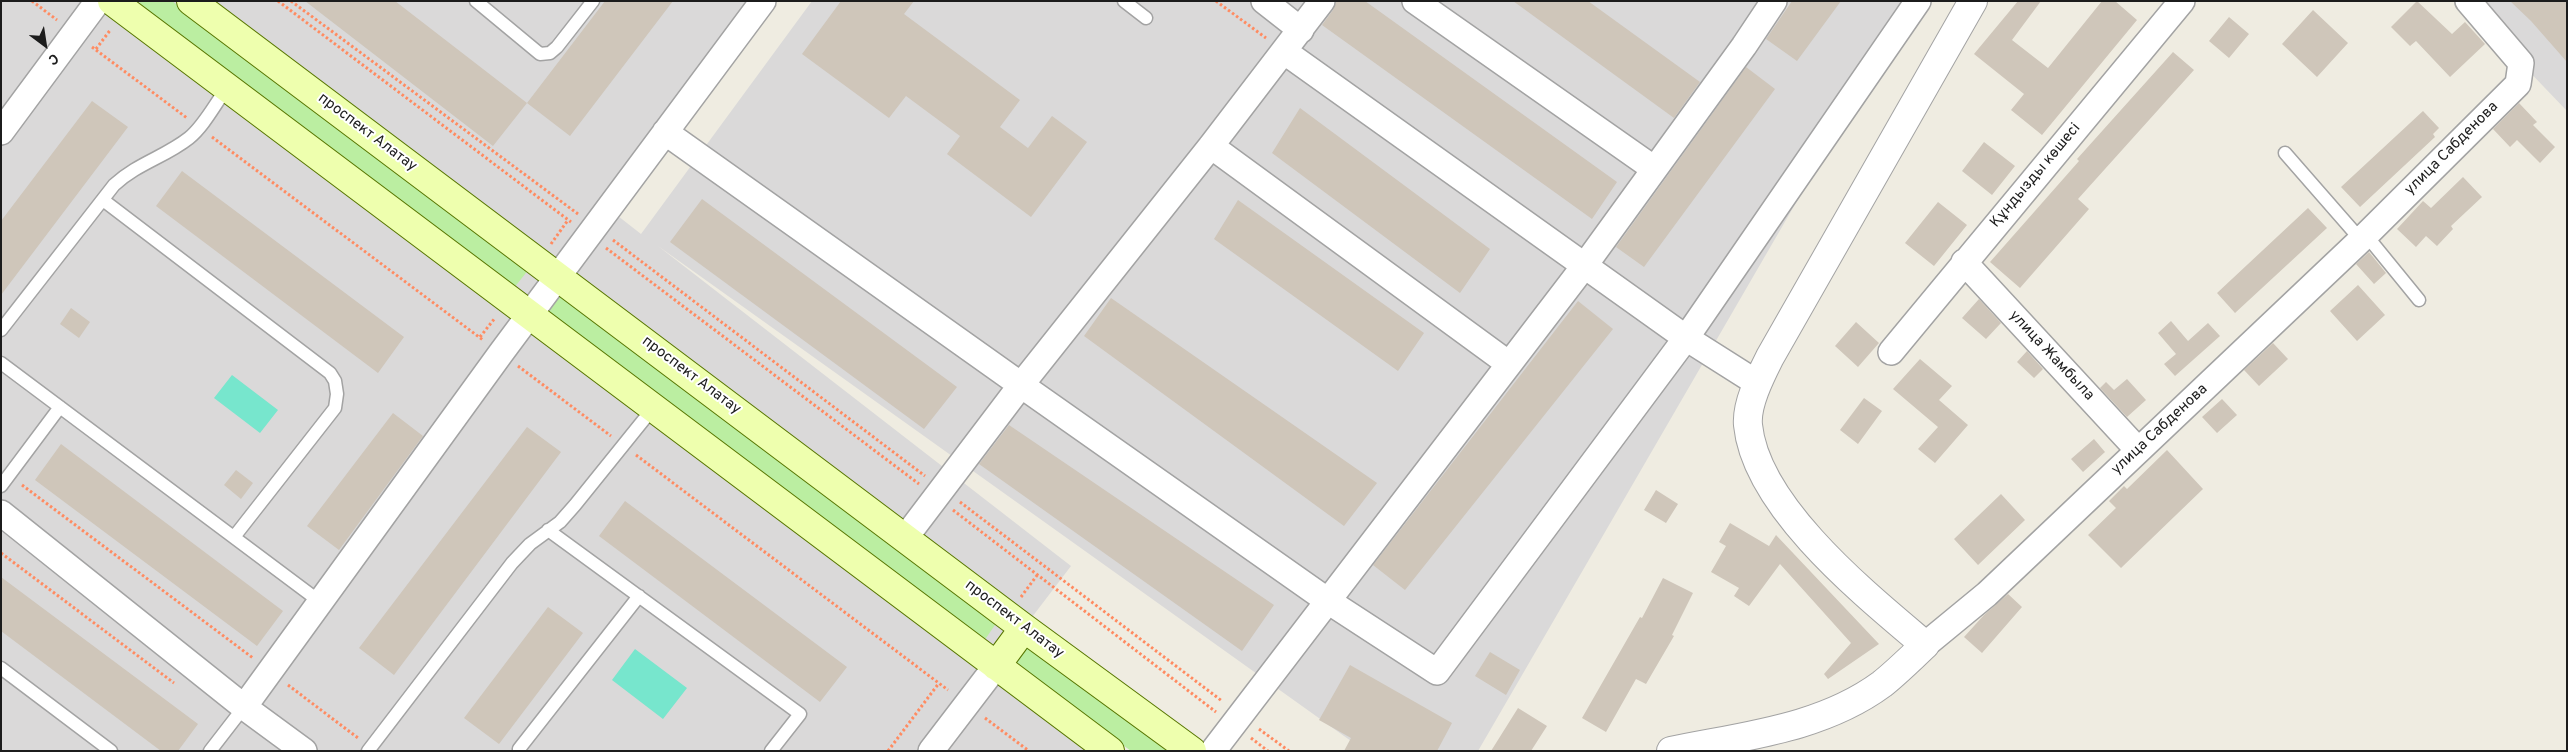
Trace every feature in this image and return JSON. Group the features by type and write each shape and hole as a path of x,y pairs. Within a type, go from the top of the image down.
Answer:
{"main road":[{"path":"112,1 1110,751"},
{"name":"проспект Алатау","path":"191,1 1024,628 1192,751"},
{"path":"996,666 1024,628"}],"street":[{"path":"1,132 98,1"},
{"path":"244,707 319,601 501,353 763,1"},
{"path":"1264,1 1301,30"},
{"path":"905,538 938,492 1285,52 1322,1"},
{"path":"1415,1 1653,168"},
{"path":"1213,751 1585,265 1653,168 1744,46 1774,1"},
{"path":"666,132 1328,601 1437,672 1686,338 1918,1"},
{"path":"1925,645 1867,596 1816,544 1783,506 1764,475 1752,444 1748,423 1757,383 1973,1"},
{"name":"Құндызды көшесі","path":"1891,352 2182,1"},
{"name":"улица Сабденова","path":"1671,751 1786,729 1848,704 1882,684 1925,645 1987,594 2364,238 2518,84 2520,63 2468,1"},
{"path":"1285,52 1686,338 1757,383"},
{"path":"1211,146 1509,364"},
{"name":"улица Жамбыла","path":"1964,262 2138,450"},
{"path":"1,513 244,707 304,751"},
{"path":"931,751 996,666"}],"lane":[{"path":"476,1 540,54 550,53 557,48 593,1"},
{"path":"1124,1 1146,18"},
{"path":"1,330 114,185 129,171 177,146 191,136 227,88"},
{"path":"2285,153 2420,300"},
{"path":"103,200 330,374 335,381 335,408 234,537"},
{"path":"1,363 319,601"},
{"path":"5,480 60,407"},
{"path":"369,749 512,563 548,530 560,522 654,407"},
{"path":"548,530 800,714 771,751"},
{"path":"520,751 518,749 639,596"},
{"path":"1,668 111,751"},
{"path":"210,751 244,707"}],"path":[{"path":"32,1 1029,751"},
{"path":"278,1 568,220 592,231 1237,720"},
{"path":"291,1 938,492 1038,574 1237,720 1289,751"},
{"path":"1216,1 1285,52"},
{"path":"96,49 112,28"},
{"path":"545,252 568,220"},
{"path":"480,337 496,316"},
{"path":"5,480 270,671 369,749"},
{"path":"1,553 182,689"},
{"path":"1018,602 1038,574"},
{"path":"888,751 938,683"}],"shaded area":[{"path":"1,1 764,1 609,209 641,234 812,1 1913,1 1478,751 1365,751 658,246 1071,566 997,663 1114,751 1,751"},
{"path":"2466,1 2567,1 2567,111 2521,63"},
{"path":"232,375 278,410 260,433 214,398"},
{"path":"635,649 687,688 663,719 612,680"}],"green space":[{"path":"141,1 172,1 529,269 514,288 137,7"},
{"path":"556,296 560,296 997,622 984,641 548,312 547,308"},
{"path":"1024,647 1029,647 1173,751 1131,751 1019,668 1015,664 1016,654"}],"building":[{"path":"305,1 395,1 527,103 493,146"},
{"path":"605,1 673,1 570,136 527,103"},
{"path":"841,1 914,1 904,14 1020,100 1000,127 1028,148 1052,116 1087,142 1031,217 947,154 960,136 906,96 889,118 802,54"},
{"path":"1336,1 1365,1 1617,182 1592,219 1322,25 1333,10"},
{"path":"1513,1 1588,1 1700,82 1674,118"},
{"path":"1792,1 1841,1 1797,61 1766,39"},
{"path":"2018,1 2041,1 2012,40 2048,68 2102,1 2115,1 2137,20 2042,135 2011,110 2024,94 1974,54"},
{"path":"2417,1 2452,34 2465,22 2485,44 2450,77 2416,41 2410,46 2391,27"},
{"path":"2510,1 2567,1 2567,62 2531,21"},
{"path":"2313,10 2348,43 2317,77 2282,44"},
{"path":"2229,17 2249,34 2229,58 2209,41"},
{"path":"2173,52 2194,70 2078,199 2089,209 2020,288 1990,262 2079,161 2077,159"},
{"path":"1746,67 1775,89 1644,267 1616,247"},
{"path":"92,101 128,127 1,295 1,221"},
{"path":"2519,103 2537,122 2533,125 2555,147 2540,163 2517,140 2510,147 2493,129"},
{"path":"1300,108 1490,249 1460,293 1272,153"},
{"path":"2423,111 2439,128 2433,134 2435,137 2360,207 2341,187"},
{"path":"1984,142 2015,166 1992,195 1962,171"},
{"path":"182,171 404,337 378,373 156,206"},
{"path":"2463,177 2482,197 2451,226 2453,229 2437,246 2426,236 2416,247 2397,229 2423,201 2431,208"},
{"path":"702,199 957,387 924,429 670,242"},
{"path":"1238,200 1424,333 1398,371 1214,239"},
{"path":"1938,202 1967,225 1934,266 1905,243"},
{"path":"2308,208 2327,228 2235,313 2217,293"},
{"path":"2369,252 2386,273 2374,284 2356,264"},
{"path":"2358,285 2385,315 2357,341 2330,311"},
{"path":"1111,298 1377,483 1344,526 1084,336"},
{"path":"1979,299 2001,323 1986,339 1962,318"},
{"path":"1578,301 1613,329 1405,590 1373,565"},
{"path":"71,308 90,322 79,338 60,324"},
{"path":"2171,321 2188,341 2208,323 2220,336 2175,376 2164,364 2176,354 2158,333"},
{"path":"1856,322 1879,343 1858,367 1835,346"},
{"path":"2273,343 2288,359 2259,386 2244,370"},
{"path":"2027,351 2043,369 2034,378 2017,362"},
{"path":"1920,359 1952,386 1939,400 1968,425 1935,463 1918,449 1938,427 1893,389"},
{"path":"2127,379 2146,400 2127,417 2100,388 2106,382 2114,390"},
{"path":"1864,398 1882,411 1858,444 1840,430"},
{"path":"2222,399 2237,415 2217,433 2202,417"},
{"path":"393,413 423,436 339,550 307,526"},
{"path":"1009,425 1274,605 1242,651 979,464"},
{"path":"527,427 561,452 394,675 359,648"},
{"path":"2094,439 2105,452 2083,472 2071,459"},
{"path":"61,444 283,611 257,646 35,480"},
{"path":"2167,450 2203,489 2121,568 2088,535 2116,508 2109,501 2124,486 2127,489"},
{"path":"236,470 253,483 241,499 224,485"},
{"path":"1656,490 1678,504 1666,523 1644,510"},
{"path":"2001,494 2025,520 1978,565 1954,539"},
{"path":"625,501 847,667 820,702 599,536"},
{"path":"1730,523 1769,546 1776,535 1879,644 1828,679 1824,674 1851,643 1780,564 1749,606 1734,596 1739,588 1711,572 1726,546 1719,542"},
{"path":"1,577 198,724 178,751 161,751 1,631"},
{"path":"1663,578 1693,593 1672,635 1674,636 1646,684 1636,679 1606,732 1582,718 1640,617 1642,618"},
{"path":"2008,594 2022,607 1982,653 1964,637 1984,615"},
{"path":"548,607 583,633 499,744 464,718"},
{"path":"1490,652 1520,670 1506,695 1475,676"},
{"path":"1350,665 1452,723 1437,751 1344,751 1351,738 1319,720"},
{"path":"1518,708 1547,726 1531,751 1491,751"}]}
